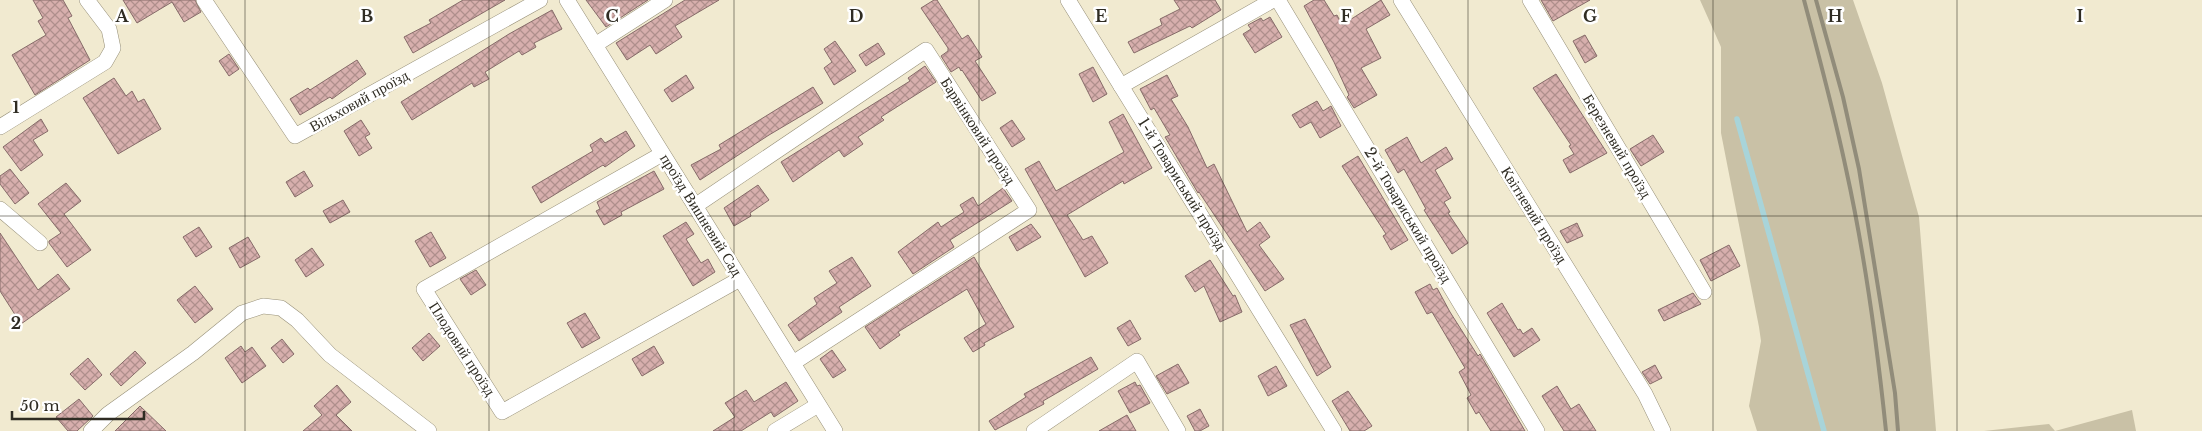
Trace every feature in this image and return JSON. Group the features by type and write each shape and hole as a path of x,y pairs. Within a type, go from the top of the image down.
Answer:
{"street":[{"path":"0,127 105,62 113,48 109,29 87,0"},
{"name":"Вільховий проїзд","path":"204,0 295,136 540,0"},
{"name":"проїзд Вишневий Сад","path":"566,0 835,431"},
{"path":"595,45 665,0"},
{"name":"1-й Товариський проїзд","path":"1068,0 1334,431"},
{"path":"1122,86 1273,0"},
{"name":"2-й Товариський проїзд","path":"1278,0 1537,431"},
{"name":"Квітневий проїзд","path":"1401,0 1645,394 1663,431"},
{"name":"Березневий проїзд","path":"1530,0 1704,292"},
{"name":"Барвінковий проїзд","path":"695,206 926,50 1029,210 792,363"},
{"name":"Плодовий проїзд","path":"662,154 424,289 502,412 740,279"},
{"path":"0,209 40,243"},
{"path":"91,431 108,414 242,313 263,306 281,308 297,320 330,355 429,431"},
{"path":"1034,431 1138,361 1178,431"},
{"path":"775,431 818,405"}],"shaded area":[{"path":"1700,0 1853,0 1882,83 1919,217 1936,431 1757,431 1749,406 1761,341 1721,133 1721,47"},
{"path":"2132,410 2136,431 2055,431"},
{"path":"2049,424 2055,431 1984,431"}],"building":[{"path":"33,0 63,0 72,16 68,18 90,60 35,95 12,55 46,35 38,21 43,18"},
{"path":"123,0 195,0 201,12 184,22 172,2 137,23"},
{"path":"463,0 505,0 413,53 404,37 431,23 429,20"},
{"path":"586,0 648,0 606,27"},
{"path":"685,0 719,0 675,26 682,37 656,54 650,45 627,60 616,43"},
{"path":"937,0 962,39 968,35 982,57 975,61 996,93 982,101 962,70 959,67 951,72 941,56 948,51 948,48 921,8"},
{"path":"1174,0 1215,0 1221,10 1192,28 1190,26 1134,53 1128,42 1162,25 1160,19 1180,9"},
{"path":"1314,0 1324,0 1334,16 1337,15 1342,25 1381,0 1390,15 1366,29 1381,58 1361,68 1377,95 1354,108 1347,97 1349,95 1334,62 1304,6"},
{"path":"1541,0 1590,0 1553,21"},
{"path":"552,10 562,29 534,43 536,47 522,55 519,51 485,72 489,79 474,87 472,83 412,120 401,102 509,34"},
{"path":"1270,17 1282,37 1255,53 1243,34 1251,29 1248,25 1261,18 1263,21"},
{"path":"1585,35 1597,56 1585,63 1573,41"},
{"path":"835,41 856,71 834,85 824,68 832,62 824,49"},
{"path":"878,43 885,54 866,66 859,55"},
{"path":"229,54 239,69 229,76 219,61"},
{"path":"357,60 366,74 332,99 330,97 300,115 290,99 308,88 310,90"},
{"path":"925,66 936,82 881,117 884,120 858,137 863,144 844,157 839,150 793,182 781,162 910,81 908,78"},
{"path":"1093,67 1107,94 1093,102 1079,74"},
{"path":"1556,74 1607,153 1570,173 1563,160 1574,154 1569,146 1571,145 1533,88"},
{"path":"686,75 694,88 672,102 664,90"},
{"path":"1167,75 1178,96 1171,99 1188,127 1207,168 1214,164 1247,232 1260,222 1270,237 1259,245 1284,279 1265,291 1198,193 1165,137 1170,135 1154,108 1151,110 1140,89"},
{"path":"114,78 126,96 132,91 138,102 144,99 161,129 118,154 83,98"},
{"path":"813,87 823,103 769,135 700,180 691,165 721,149 719,145"},
{"path":"1317,101 1323,111 1331,106 1341,126 1320,138 1311,122 1300,128 1292,115"},
{"path":"1123,114 1152,168 1124,184 1123,181 1067,215 1083,240 1092,236 1108,263 1085,277 1025,169 1039,161 1056,191 1124,152 1109,122"},
{"path":"41,119 48,131 33,140 43,155 21,171 3,147"},
{"path":"361,120 370,134 365,137 372,148 359,156 344,131"},
{"path":"1012,120 1025,139 1012,147 1000,128"},
{"path":"626,131 635,146 605,167 603,165 541,203 532,187 593,151 590,145 601,138 605,143"},
{"path":"1653,135 1664,152 1641,166 1630,149"},
{"path":"1407,137 1421,163 1446,147 1453,159 1435,170 1451,198 1444,202 1450,212 1448,213 1468,243 1452,254 1424,210 1426,209 1404,169 1398,173 1385,150"},
{"path":"1358,156 1408,240 1391,250 1383,236 1386,234 1342,166"},
{"path":"10,169 29,193 15,204 0,184 0,176"},
{"path":"304,171 313,186 295,197 286,182"},
{"path":"654,171 664,189 621,212 622,215 604,225 596,211 600,209 597,202"},
{"path":"66,183 81,201 64,214 91,250 67,267 49,243 49,241 61,233 38,204"},
{"path":"758,185 769,200 750,213 751,216 734,226 724,208"},
{"path":"1003,188 1012,201 950,240 954,247 913,274 898,252 938,222 941,227 964,212 960,205 973,197 978,206"},
{"path":"343,200 350,212 330,223 323,211"},
{"path":"686,222 694,234 686,239 701,263 708,259 715,272 693,286 663,236"},
{"path":"1577,223 1583,236 1567,243 1560,231"},
{"path":"1031,224 1041,237 1017,251 1009,237"},
{"path":"199,227 212,247 196,257 183,237"},
{"path":"431,232 446,258 430,267 415,241"},
{"path":"0,233 38,290 58,274 70,289 21,324 0,291"},
{"path":"248,237 260,257 240,268 229,248"},
{"path":"1729,245 1740,266 1711,281 1700,260"},
{"path":"312,248 324,265 306,277 295,260"},
{"path":"852,257 871,286 839,307 842,312 799,341 788,325 817,304 814,298 837,283 829,271"},
{"path":"974,257 1014,327 984,343 985,345 973,352 964,338 986,324 967,289 898,332 900,335 880,349 865,327"},
{"path":"1210,260 1233,296 1235,295 1242,312 1220,322 1204,286 1195,292 1185,276"},
{"path":"476,270 486,285 471,295 460,279"},
{"path":"1430,284 1433,290 1437,288 1478,356 1480,354 1525,431 1491,431 1479,412 1476,414 1467,398 1471,395 1459,372 1465,368 1432,312 1427,314 1415,292"},
{"path":"195,286 213,309 195,323 177,300"},
{"path":"1693,293 1701,304 1664,321 1658,310"},
{"path":"1502,303 1518,330 1520,329 1523,334 1532,328 1540,340 1514,357 1487,313"},
{"path":"585,313 600,338 582,348 567,323"},
{"path":"1305,319 1331,367 1317,376 1290,325"},
{"path":"1130,320 1141,339 1128,346 1117,328"},
{"path":"429,333 440,346 423,361 412,348"},
{"path":"282,339 294,354 283,363 271,348"},
{"path":"241,346 245,352 252,347 266,366 242,383 225,358"},
{"path":"654,346 664,363 642,376 632,359"},
{"path":"832,350 846,370 833,378 820,359"},
{"path":"135,351 146,363 121,386 110,374"},
{"path":"1091,357 1098,369 1043,401 1044,404 995,430 989,421 1026,397 1024,394"},
{"path":"88,358 102,375 85,390 70,374"},
{"path":"1178,364 1189,383 1167,394 1156,376"},
{"path":"1655,365 1662,378 1650,384 1642,372"},
{"path":"1276,366 1287,386 1268,396 1258,376"},
{"path":"786,382 798,401 774,417 771,412 741,431 713,431 735,417 725,403 746,390 754,402"},
{"path":"1135,382 1137,386 1140,385 1150,403 1130,413 1118,391"},
{"path":"337,385 351,402 336,415 352,431 303,431 322,415 314,406"},
{"path":"1557,386 1571,409 1579,404 1596,431 1564,431 1542,396"},
{"path":"1348,391 1372,426 1364,431 1350,431 1332,401"},
{"path":"79,399 93,416 77,431 68,431 56,417"},
{"path":"140,406 166,431 115,431"},
{"path":"1200,409 1209,426 1200,431 1195,431 1187,416"},
{"path":"1127,415 1136,431 1099,431"}],"waterway":[{"path":"1737,119 1824,431"}],"railway":[{"path":"1804,0 1853,201 1870,300 1886,431"},
{"path":"1816,0 1843,97 1859,169 1895,393 1898,431"}]}
